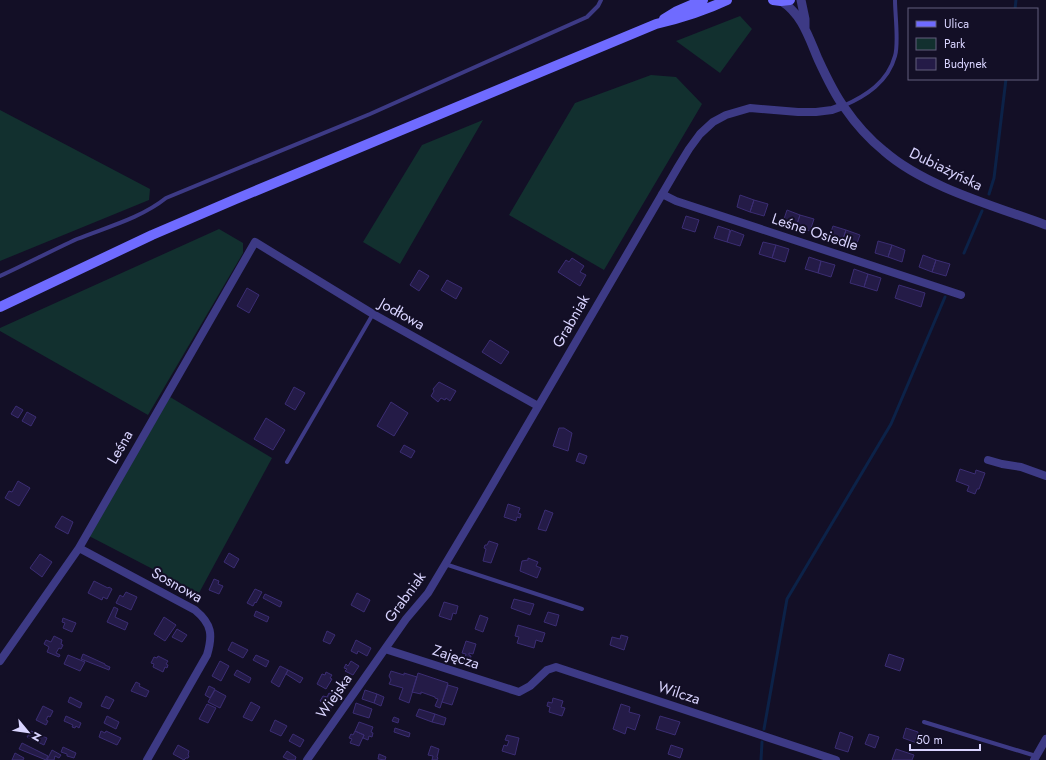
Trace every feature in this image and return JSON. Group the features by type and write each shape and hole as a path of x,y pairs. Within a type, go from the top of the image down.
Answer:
{"main road":[{"path":"0,307 152,235 656,24 677,11 703,0"},
{"path":"656,24 683,18 709,9 727,0"}],"street":[{"name":"Dubiażyńska","path":"782,0 790,7 806,28"},
{"name":"Dubiażyńska","path":"801,0 806,28 818,60 843,106 864,132 884,152 920,175 981,201 1046,225"},
{"name":"Grabniak","path":"385,649 406,619 428,593 689,148 700,134 713,122 750,108 816,112 832,110 843,106"},
{"name":"Leśne Osiedle","path":"662,194 676,201 961,295"},
{"name":"Jodłowa","path":"255,242 373,314 538,406"},
{"name":"Leśna","path":"0,661 79,548 255,242"},
{"path":"988,460 1021,467 1046,476"},
{"name":"Sosnowa","path":"79,548 195,610 205,620 211,633 211,642 207,655 147,760"},
{"name":"Zajęcza","path":"385,649 519,692"},
{"name":"Wiejska","path":"307,760 385,649"},
{"name":"Wilcza","path":"519,692 530,686 547,670 556,667 836,760"},
{"path":"1035,758 1046,739"}],"lane":[{"path":"0,276 76,240 140,214 157,205 166,198 370,114 588,17 598,6 601,0"},
{"path":"843,106 865,95 873,89 891,68 896,55 895,0"},
{"path":"287,462 373,314"},
{"path":"445,564 582,608"},
{"path":"924,722 1035,758"}],"green space":[{"path":"740,16 752,29 720,73 676,41"},
{"path":"651,75 676,77 702,104 604,270 509,215 575,103"},
{"path":"0,110 150,189 149,200 0,261"},
{"path":"483,120 400,264 363,242 422,145"},
{"path":"219,229 243,243 243,253 148,415 0,331 0,328"},
{"path":"170,397 272,458 199,593 89,536"}],"building":[{"path":"740,195 754,200 750,212 737,207"},
{"path":"754,200 768,204 764,216 750,212"},
{"path":"787,210 800,215 796,227 783,222"},
{"path":"800,215 814,219 810,231 796,227"},
{"path":"686,216 699,220 695,232 682,228"},
{"path":"718,226 730,230 727,242 714,238"},
{"path":"833,226 846,230 842,242 829,237"},
{"path":"731,230 744,235 740,246 727,242"},
{"path":"846,230 860,235 856,246 842,242"},
{"path":"878,241 892,245 888,257 875,253"},
{"path":"763,242 776,245 772,258 759,254"},
{"path":"776,245 789,249 785,262 772,258"},
{"path":"892,245 905,250 902,262 888,257"},
{"path":"923,255 936,260 932,272 919,267"},
{"path":"809,257 821,261 818,273 805,269"},
{"path":"572,258 584,266 580,272 586,275 580,286 558,272 566,260 569,262"},
{"path":"936,260 950,264 946,276 932,272"},
{"path":"821,261 835,265 831,277 818,273"},
{"path":"854,269 868,274 864,287 850,283"},
{"path":"419,270 429,276 419,291 410,285"},
{"path":"868,274 881,278 877,291 864,287"},
{"path":"447,280 462,288 456,299 441,290"},
{"path":"899,285 925,293 921,307 895,298"},
{"path":"247,288 259,295 249,313 237,306"},
{"path":"490,340 509,352 501,364 482,352"},
{"path":"439,382 456,391 450,401 446,398 445,400 441,398 438,402 431,396 434,391 433,389"},
{"path":"294,387 305,393 295,410 285,404"},
{"path":"391,402 408,413 394,436 377,426"},
{"path":"16,406 23,410 18,418 11,414"},
{"path":"27,412 36,417 31,426 22,421"},
{"path":"266,418 285,430 273,450 254,439"},
{"path":"559,428 564,428 572,433 568,451 553,446"},
{"path":"404,445 415,451 411,458 400,452"},
{"path":"579,453 587,456 584,464 576,461"},
{"path":"960,469 975,474 976,470 985,473 979,489 977,489 975,494 967,491 969,486 956,481"},
{"path":"18,481 30,488 19,506 5,498 9,491 12,492"},
{"path":"508,504 520,508 518,513 521,514 520,518 517,517 516,521 504,517"},
{"path":"545,510 553,513 546,531 538,529"},
{"path":"62,516 73,522 68,534 55,527"},
{"path":"489,541 498,544 491,563 483,561 486,549 484,548"},
{"path":"229,553 239,559 234,568 224,562"},
{"path":"40,554 52,562 42,577 30,568"},
{"path":"528,558 538,562 536,566 541,568 537,578 520,571 522,561 528,560"},
{"path":"214,579 219,581 218,584 223,586 219,594 209,590"},
{"path":"94,581 112,589 107,599 103,597 102,600 88,593"},
{"path":"255,589 262,592 253,606 247,603"},
{"path":"126,592 137,597 131,610 116,603 120,595 123,597"},
{"path":"357,593 370,600 364,612 351,605"},
{"path":"265,594 282,602 280,607 263,598"},
{"path":"514,599 534,604 530,615 511,608"},
{"path":"444,602 458,606 456,614 453,613 451,620 439,616"},
{"path":"114,607 118,609 115,617 128,623 125,630 107,622"},
{"path":"256,611 269,617 267,622 254,616"},
{"path":"548,612 559,615 556,626 544,622"},
{"path":"480,615 488,618 483,632 475,629"},
{"path":"164,617 176,625 165,641 154,634"},
{"path":"63,618 76,623 72,632 63,628 65,623 62,622"},
{"path":"518,625 545,633 542,642 536,640 534,648 517,643 519,637 515,636"},
{"path":"177,629 187,635 182,642 172,637"},
{"path":"327,631 335,635 330,644 323,641"},
{"path":"621,635 628,637 624,650 610,645 612,637 620,639"},
{"path":"54,636 62,640 61,644 63,645 56,653 60,655 59,657 47,652 49,647 44,644 46,640 51,642"},
{"path":"356,640 371,648 367,656 358,651 357,654 351,651"},
{"path":"466,641 476,644 473,654 469,653 471,656 470,660 465,658 466,654 462,653"},
{"path":"232,642 248,650 243,658 228,650"},
{"path":"83,654 110,667 109,670 81,659"},
{"path":"889,654 904,659 900,671 885,666"},
{"path":"68,655 85,662 80,671 64,664"},
{"path":"256,655 269,661 266,667 253,660"},
{"path":"158,656 168,661 166,664 168,665 167,668 165,667 163,672 153,667 154,664 151,663 154,657 157,658"},
{"path":"220,661 229,666 221,681 212,676"},
{"path":"351,661 359,666 353,675 345,671 347,669 344,668 346,664 348,666"},
{"path":"280,666 288,670 279,687 271,682"},
{"path":"237,670 251,678 249,683 234,675"},
{"path":"288,670 303,678 300,683 286,674"},
{"path":"391,671 417,677 409,703 399,699 403,688 389,684 391,680 389,676"},
{"path":"326,672 332,675 330,678 332,679 326,689 317,684 322,674 325,675"},
{"path":"418,673 448,683 440,708 435,706 438,699 435,697 421,692 421,694 412,692"},
{"path":"136,682 140,684 139,686 149,691 146,697 131,691"},
{"path":"448,685 458,688 452,705 442,702"},
{"path":"209,686 215,689 210,698 205,695"},
{"path":"215,690 226,696 220,708 208,702"},
{"path":"365,690 377,694 374,703 362,699"},
{"path":"329,693 337,697 332,708 320,701 323,696 327,697"},
{"path":"377,694 384,697 381,706 374,703"},
{"path":"106,696 114,700 109,709 101,706"},
{"path":"70,697 82,703 80,708 68,702"},
{"path":"553,698 563,701 561,707 565,708 562,716 549,712 550,707 547,706 548,702 552,703"},
{"path":"251,702 260,707 252,721 243,717"},
{"path":"356,703 372,709 369,718 353,713"},
{"path":"207,704 216,708 208,723 199,719"},
{"path":"621,704 630,707 629,712 640,715 635,730 627,727 625,734 613,729"},
{"path":"43,706 53,711 50,717 48,716 46,720 48,721 46,725 36,720"},
{"path":"419,709 435,714 432,722 416,716"},
{"path":"435,714 446,718 444,725 432,722"},
{"path":"66,716 81,723 79,728 76,726 75,728 72,727 73,725 64,721"},
{"path":"107,716 119,722 116,729 104,723"},
{"path":"660,716 680,722 675,735 656,729"},
{"path":"394,717 399,719 398,723 392,721"},
{"path":"275,720 287,726 281,736 270,731"},
{"path":"359,722 373,727 371,732 373,733 372,737 369,736 368,740 363,738 364,735 355,731"},
{"path":"395,728 410,733 409,737 394,732"},
{"path":"906,728 918,732 916,739 919,740 917,743 903,738"},
{"path":"31,731 47,738 44,745 27,737"},
{"path":"101,731 105,733 106,731 121,738 117,745 99,737"},
{"path":"355,731 364,735 359,746 350,743 352,739 349,738"},
{"path":"840,732 853,737 848,752 835,748"},
{"path":"293,734 304,740 300,747 289,741"},
{"path":"869,734 879,737 875,748 865,744"},
{"path":"507,735 519,738 515,755 502,751 504,745 507,746 509,741 505,740"},
{"path":"22,743 48,756 46,760 19,749"},
{"path":"178,745 189,751 188,758 184,760 173,754"},
{"path":"671,745 683,749 680,758 668,754"},
{"path":"431,746 439,749 437,760 432,760 433,756 428,755"},
{"path":"63,747 76,753 74,758 61,752"},
{"path":"896,749 914,755 912,760 892,760"},
{"path":"52,750 61,755 59,758 55,756 54,760 47,760"},
{"path":"287,751 296,757 295,760 289,760 283,757"},
{"path":"15,753 24,758 23,760 12,760"},
{"path":"379,754 386,757 385,760 378,759"}],"waterway":[{"path":"1015,8 1016,0"},
{"path":"989,194 994,178 1006,80"},
{"path":"964,253 982,211"},
{"path":"764,729 787,599 891,424 945,297"},
{"path":"761,760 762,742"}]}
